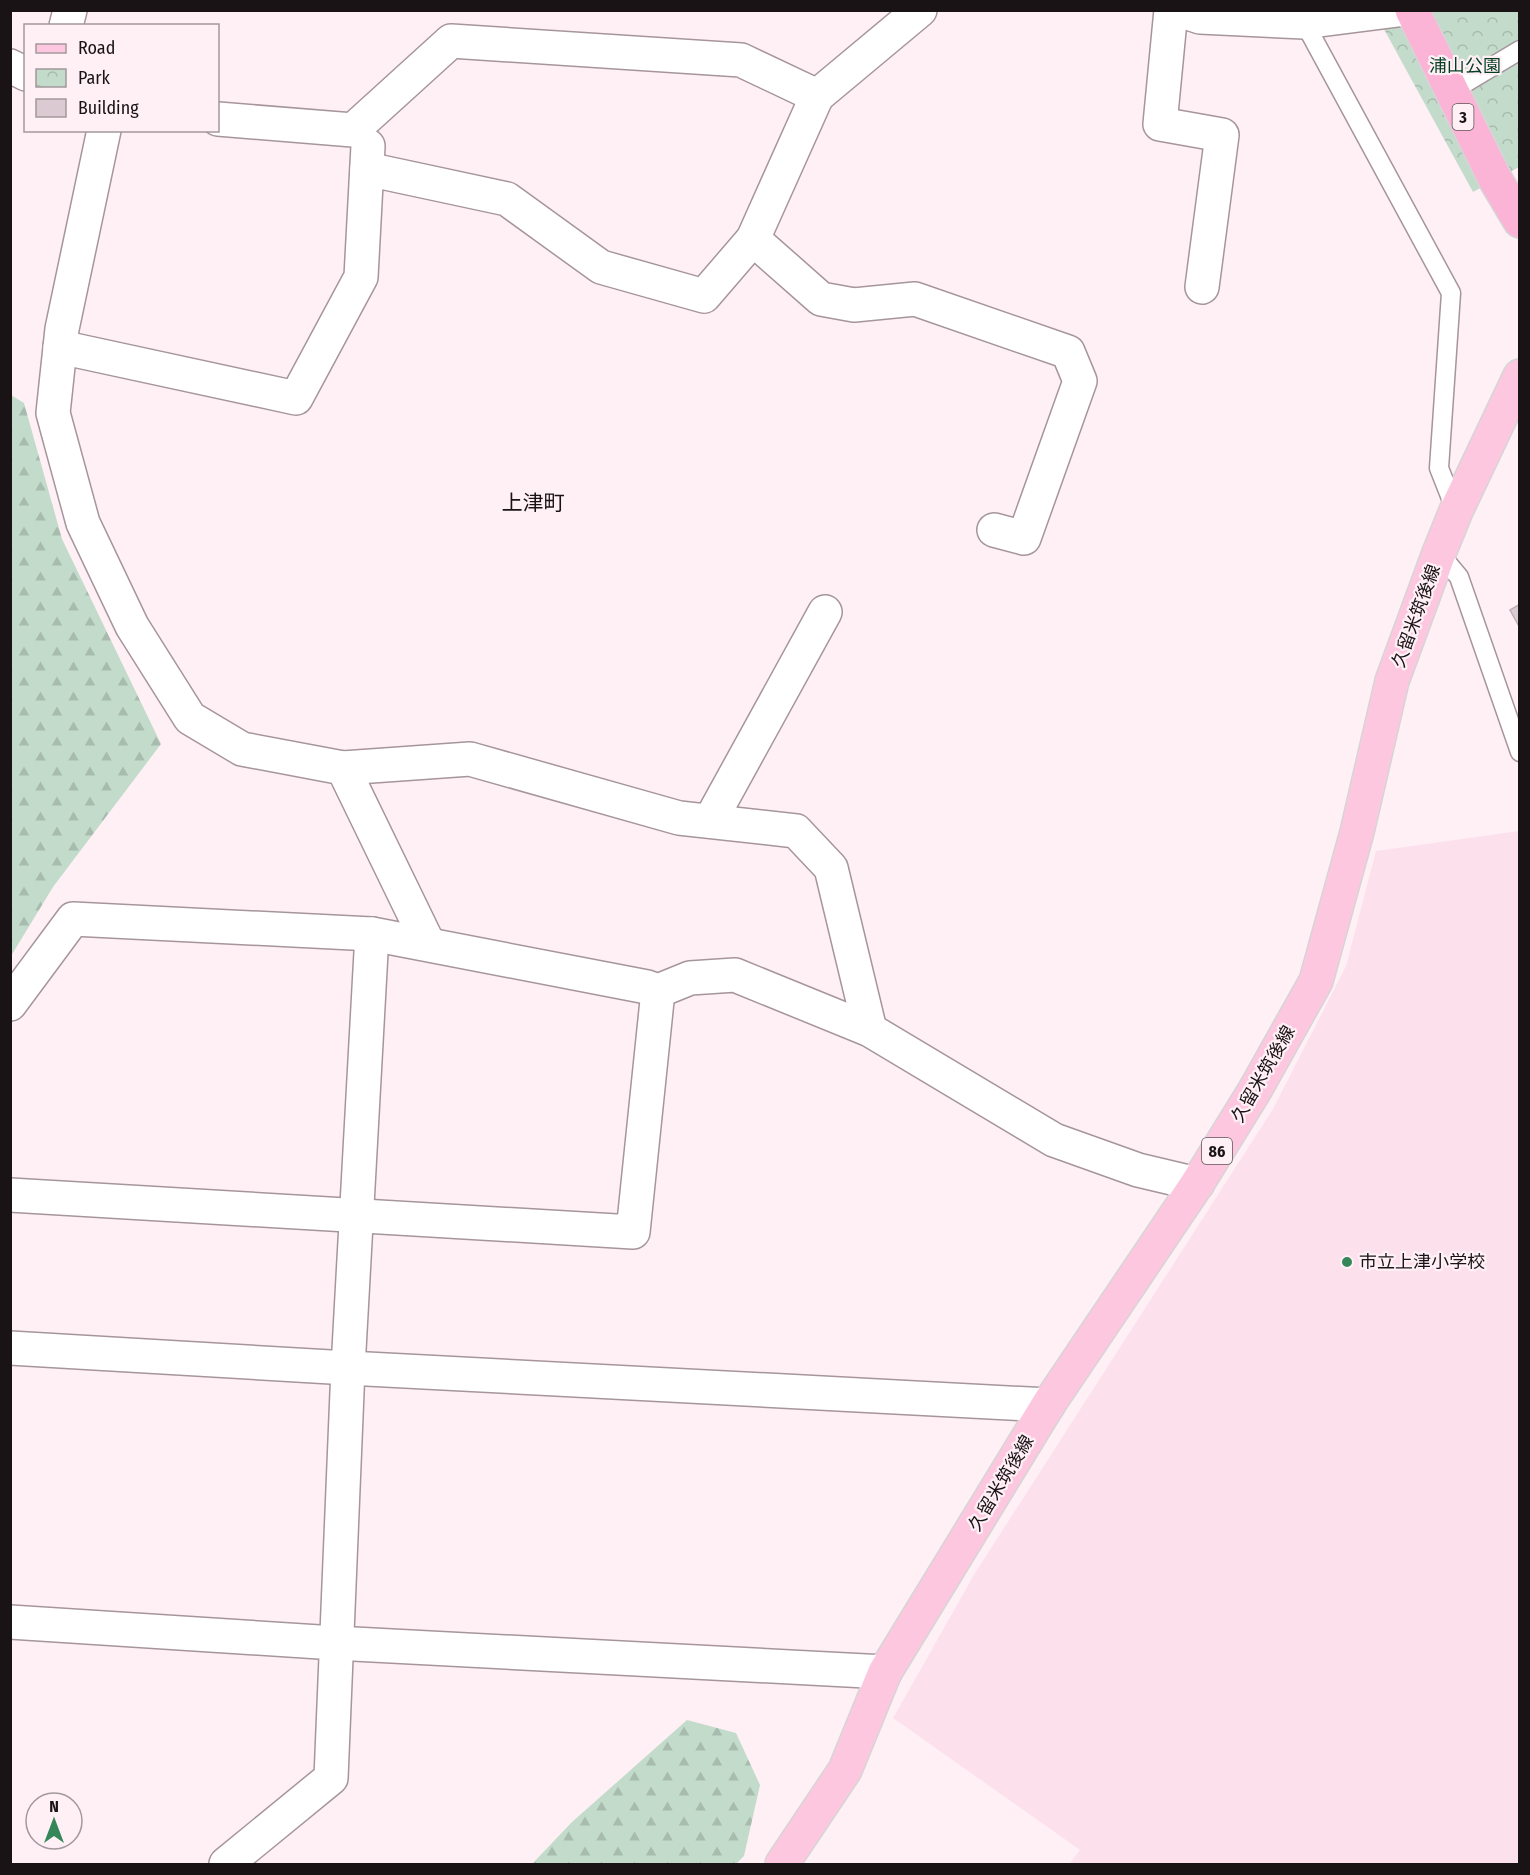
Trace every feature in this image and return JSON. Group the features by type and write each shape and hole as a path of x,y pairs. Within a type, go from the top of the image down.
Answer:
{"highway":[{"name":"3","path":"1412,10 1450,92 1495,179 1520,221"}],"main road":[{"name":"久留米筑後線","path":"782,1864 845,1770 885,1672 1048,1405 1197,1184 1255,1090 1316,981 1357,832 1392,681 1456,511 1520,376"}],"street":[{"path":"367,169 507,199 601,267 704,296 753,239 817,96 920,10"},
{"path":"1171,10 1160,124 1222,135 1202,286"},
{"path":"1179,10 1200,17 1304,22 1398,10"},
{"path":"219,120 353,130 451,41 741,60 817,96"},
{"path":"10,66 24,73"},
{"path":"60,347 296,398 361,277 370,114"},
{"path":"104,132 62,329 53,413 83,523 132,626 190,718 242,749 343,768 470,759 679,818 796,831 831,868 870,1030"},
{"path":"753,239 821,299 854,305 915,299 1068,352 1080,381 1024,538 994,530"},
{"path":"710,821 825,612"},
{"path":"343,768 428,943"},
{"path":"10,1004 74,919 372,934 428,943 658,991 690,978 735,975 870,1030 1054,1140 1138,1170 1197,1184"},
{"path":"226,1864 330,1778 348,1368 372,934"},
{"path":"10,1195 633,1232 658,991"},
{"path":"10,1348 1048,1405"},
{"path":"10,1622 335,1643 885,1672"}],"lane":[{"path":"1304,22 1451,292 1439,468 1456,511"},
{"path":"1450,92 1520,50"},
{"path":"1439,553 1459,577 1520,752"}],"shaded area":[{"name":"市立上津小学校","path":"1519,831 1519,1864 1069,1864 1080,1850 893,1718 975,1573 1273,1109 1346,966 1376,851"}],"green space":[{"name":"浦山公園","path":"1374,11 1519,11 1519,167 1473,192"},
{"path":"11,395 24,403 62,539 161,744 53,887 11,956"},
{"path":"687,1720 736,1733 760,1785 744,1856 736,1864 532,1864 572,1822"}],"building":[{"path":"1520,604 1520,628 1510,610"}],"place":[{"name":"市立上津小学校","path":"1347,1262"}],"district":[{"name":"上津町","path":"533,503"}]}
